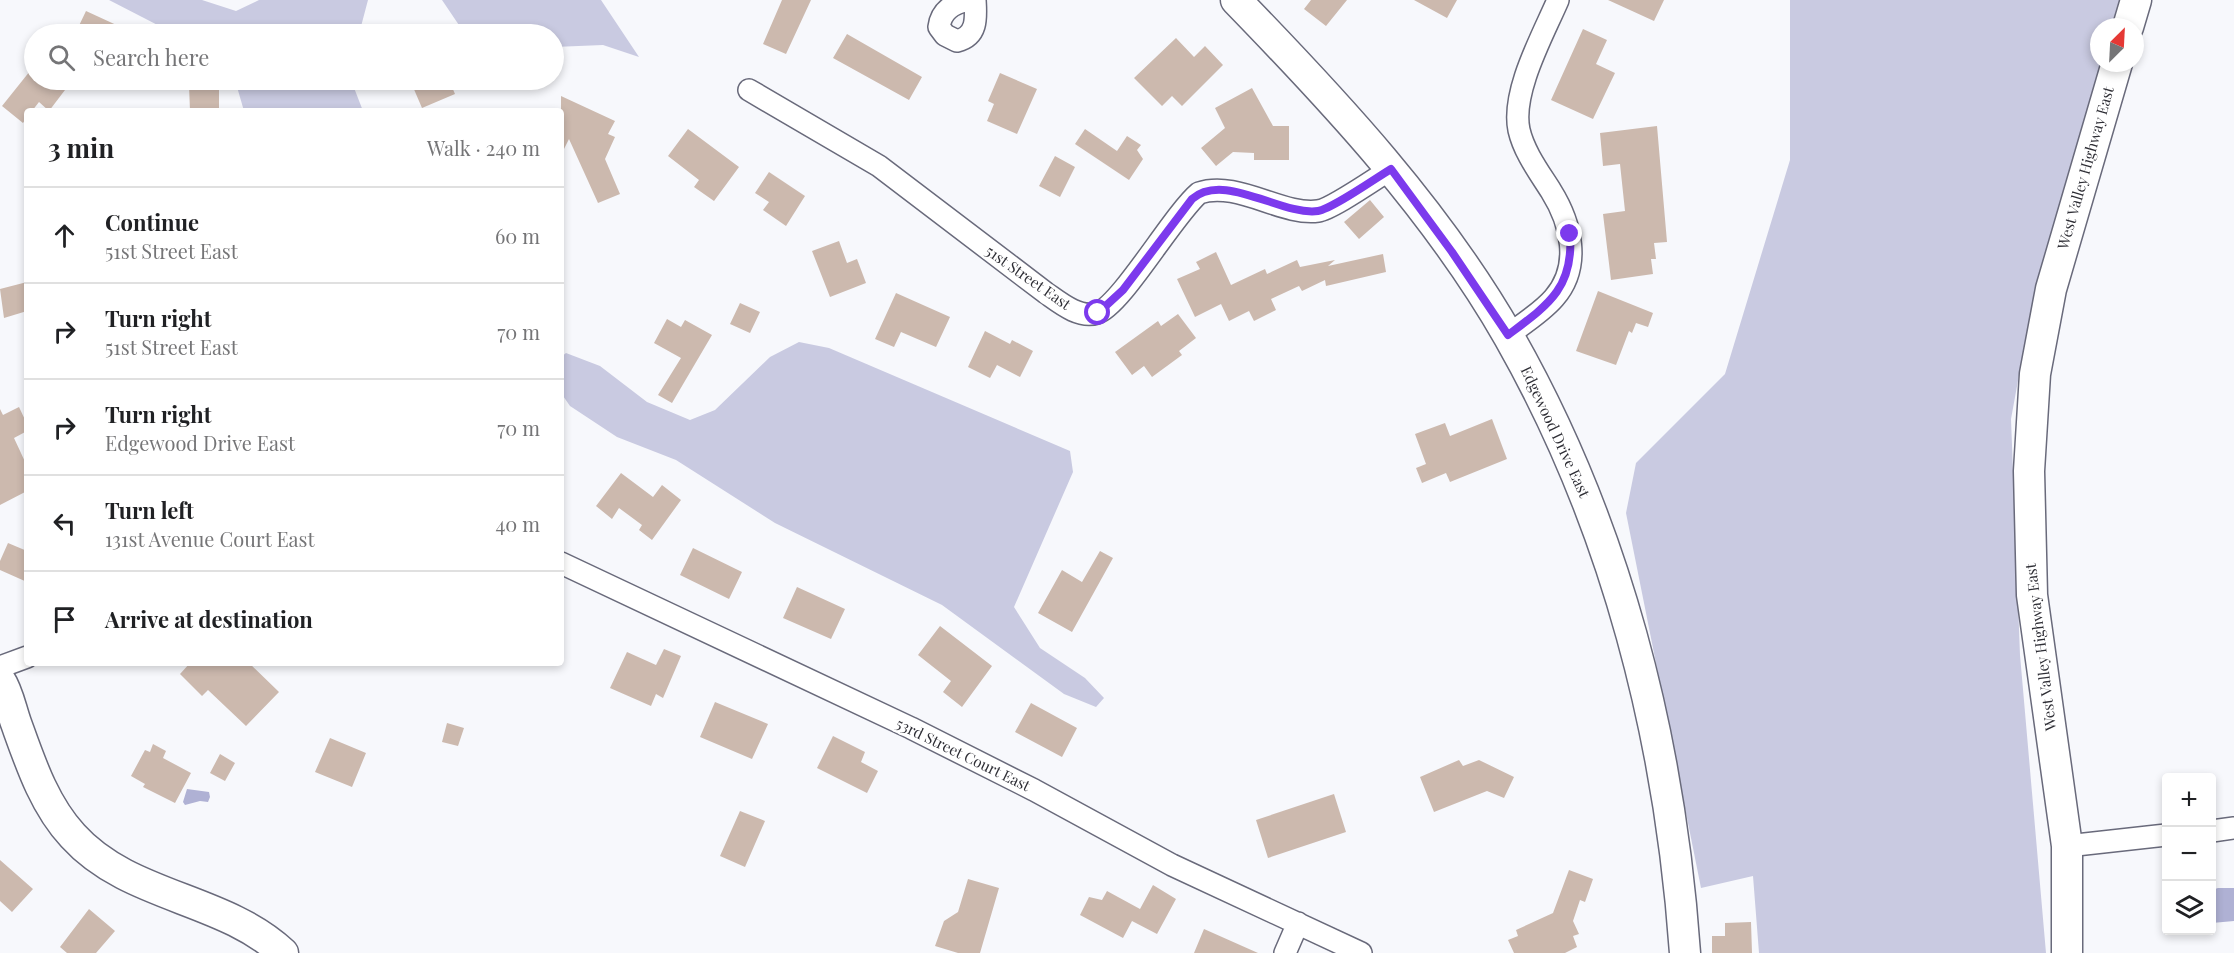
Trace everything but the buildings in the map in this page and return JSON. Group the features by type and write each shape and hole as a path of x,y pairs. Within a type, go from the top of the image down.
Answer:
{"street":[{"path":"967,0 948,8 940,17 939,27 945,35 957,41 965,39 972,32 976,20 975,0"},
{"name":"Edgewood Drive East","path":"1236,0 1305,71 1391,169 1452,252 1508,335 1572,464 1617,582 1631,629 1658,747 1674,848 1685,953"},
{"path":"1508,335 1554,298 1568,270 1571,254 1570,234 1562,214 1524,146 1518,116 1520,97 1529,69 1558,0"},
{"path":"2131,18 2136,0"},
{"name":"West Valley Highway East","path":"2067,953 2067,846 2032,595 2030,460 2036,374 2051,289 2114,72"},
{"name":"51st Street East","path":"749,90 879,166 1046,294 1066,307 1091,314 1105,309 1123,290 1184,208 1199,193 1226,191 1305,210 1320,211 1391,169"},
{"name":"53rd Street Court East","path":"564,564 910,728 1034,790 1172,865 1361,953"},
{"path":"0,667 24,658"},
{"path":"0,680 45,797 72,836 91,854 129,878 250,928 283,953"},
{"path":"2216,830 2234,828"},
{"path":"2067,846 2162,836"},
{"path":"1285,953 1298,923"}],"shaded area":[{"path":"109,0 202,0 236,11 259,0 368,0 362,24 156,24"},
{"path":"442,0 601,0 639,57 603,45 564,47 564,24 458,24"},
{"path":"1790,0 2124,0 2119,18 2090,18 2090,72 2102,72 2030,315 2011,419 2020,655 2046,953 1759,953 1753,876 1701,888 1626,513 1636,463 1725,374 1790,160"},
{"path":"238,90 355,90 362,108 243,108"},
{"path":"799,342 829,348 1070,451 1073,472 1014,607 1040,648 1085,678 1104,698 1096,707 1064,694 942,605 775,523 676,460 617,437 570,406 564,397 564,355 566,353 600,366 647,402 690,420 715,410 770,357"},
{"path":"187,789 209,792 208,802 200,801 185,805 183,802"},
{"path":"2234,888 2234,921 2216,923 2216,889"}],"route":[{"path":"1098,313 1123,290 1184,208 1205,190 1248,195 1305,210 1320,211 1391,169 1452,252 1508,335 1554,298 1561,287 1571,254 1570,234"}]}
